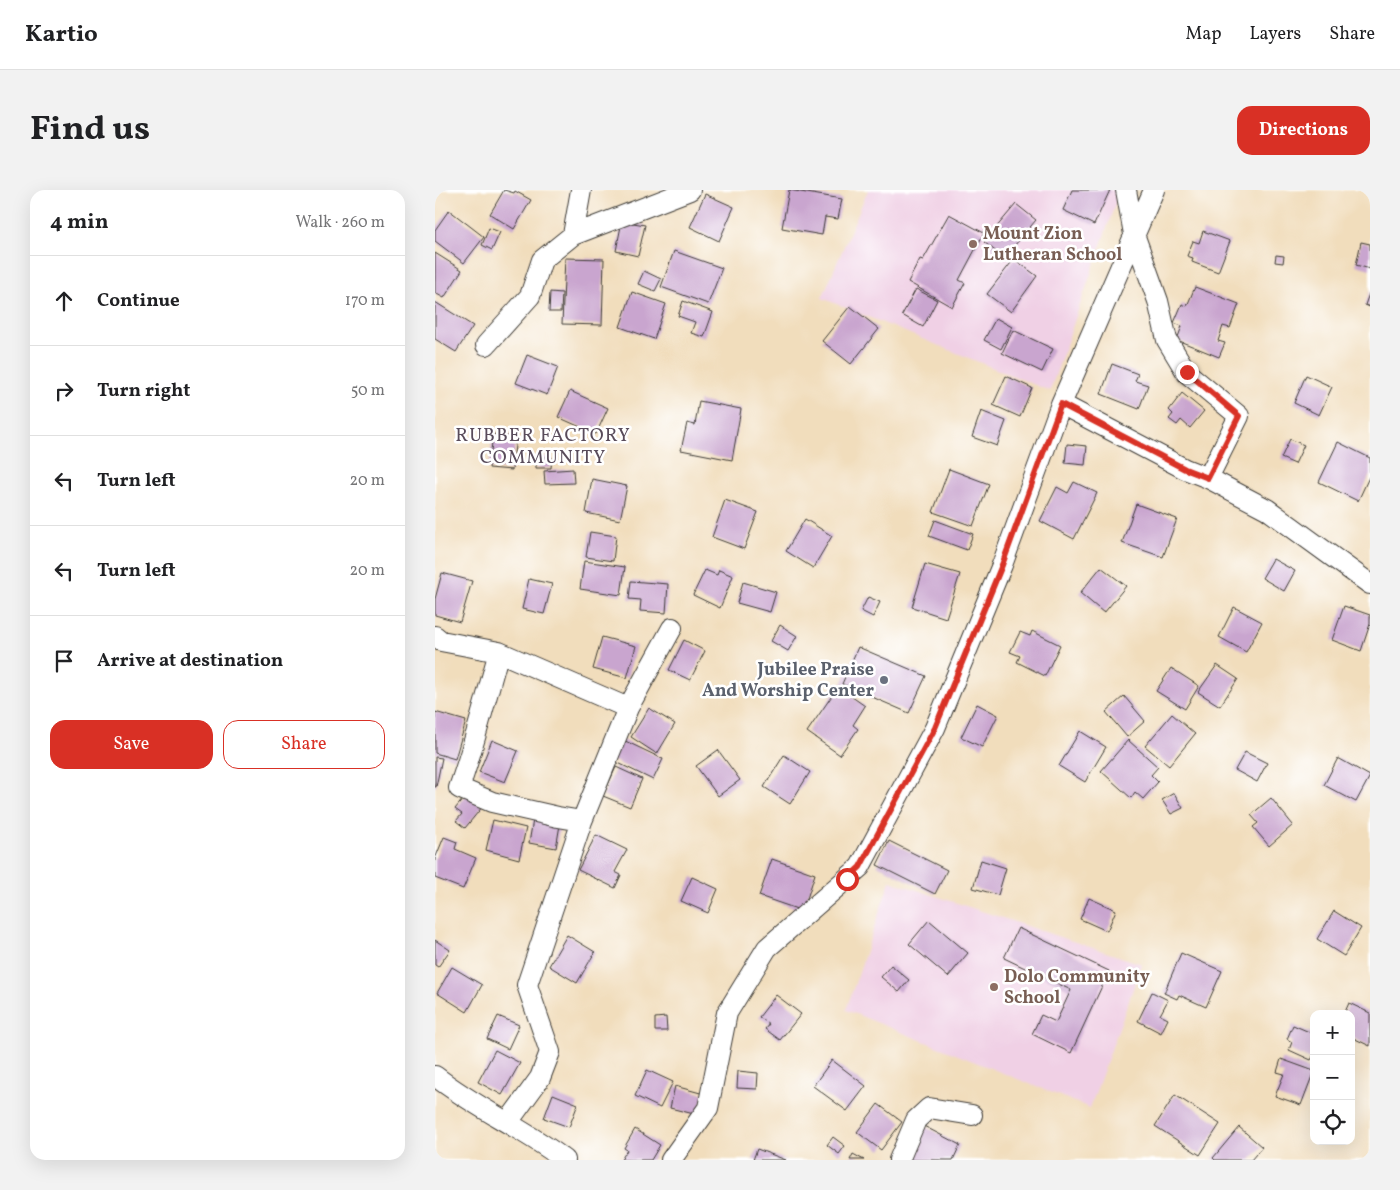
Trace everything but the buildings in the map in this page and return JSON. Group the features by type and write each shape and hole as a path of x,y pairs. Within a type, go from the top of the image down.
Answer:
{"street":[{"path":"573,234 581,190"},
{"path":"487,345 530,296 542,260 573,234 690,190"},
{"path":"1126,190 1134,234 1158,301 1167,340 1187,372 1239,416 1208,478"},
{"path":"671,1160 708,1108 727,1014 767,948 860,867 935,728 1002,565 1061,404 1154,190"},
{"path":"1061,404 1185,469 1208,478 1267,509 1370,584"},
{"path":"508,1122 540,1078 550,1052 527,985 582,821 629,708 672,628"},
{"path":"435,636 441,641 499,652 629,708"},
{"path":"499,652 472,752 459,788 492,802 582,821"},
{"path":"435,1076 458,1094 547,1146 565,1160"},
{"path":"899,1160 917,1120 929,1108 972,1115"}],"shaded area":[{"name":"Mount Zion Lutheran School","path":"868,190 1120,190 1050,391 822,298"},
{"name":"Dolo Community School","path":"890,881 1142,964 1090,1108 846,1010"}],"place":[{"name":"Mount Zion Lutheran School","path":"973,244"},
{"name":"Jubilee Praise And Worship Center","path":"884,680"},
{"name":"Dolo Community School","path":"994,987"}],"district":[{"name":"RUBBER FACTORY COMMUNITY","path":"543,447"}],"route":[{"path":"847,879 860,867 935,728 1002,565 1061,404 1185,469 1208,478 1239,416 1187,372"}]}
